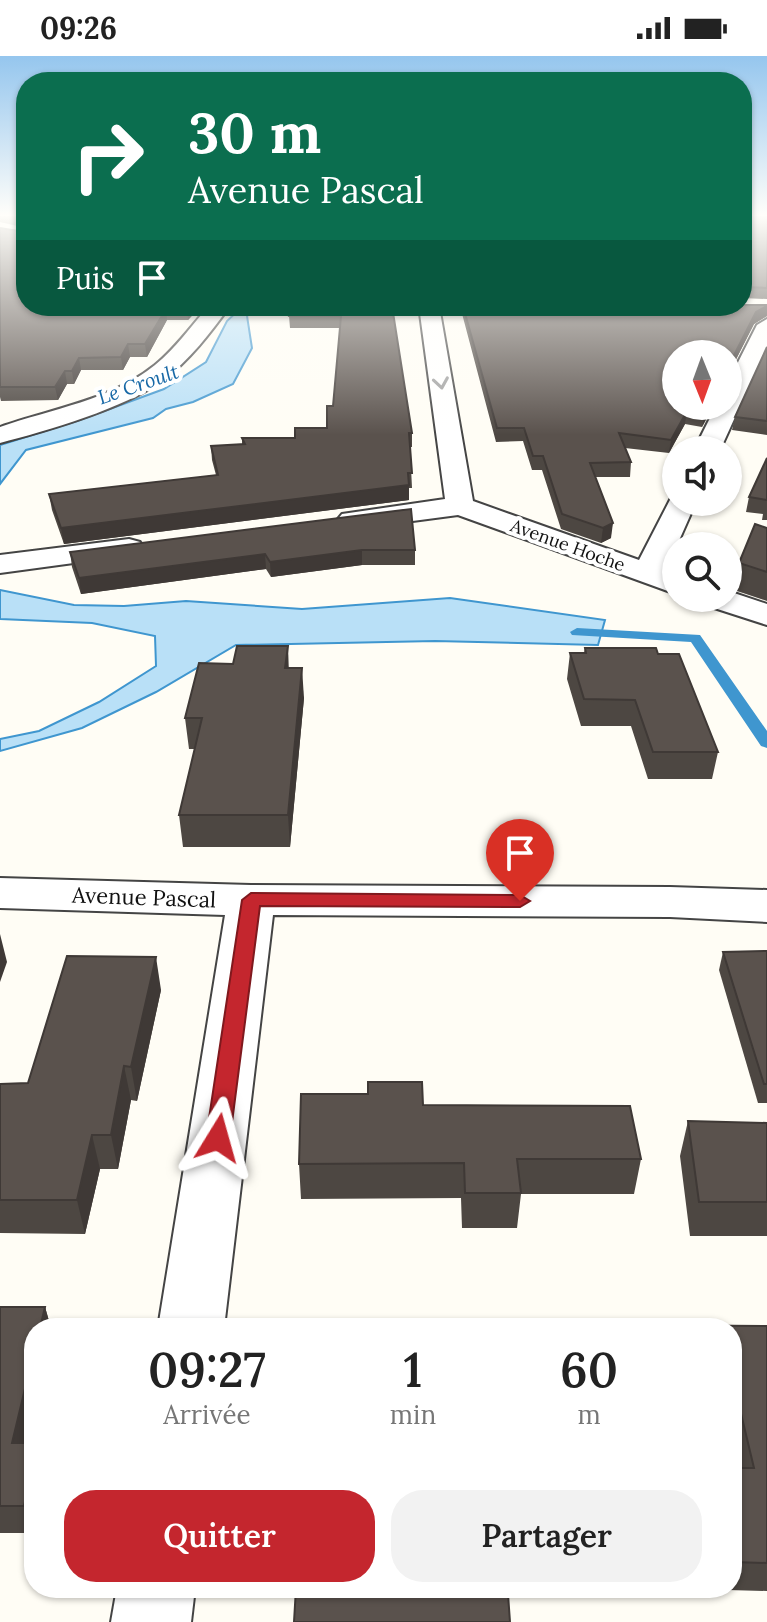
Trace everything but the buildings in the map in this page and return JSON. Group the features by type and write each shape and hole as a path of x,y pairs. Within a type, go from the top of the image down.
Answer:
{"street":[{"path":"713,436 762,313"},
{"path":"0,435 138,387 185,351 194,333 210,316"},
{"path":"322,523 460,506 431,316"},
{"name":"Avenue Hoche","path":"460,506 662,579"},
{"path":"0,564 152,545"},
{"path":"742,606 767,615"},
{"name":"Avenue Pascal","path":"0,893 251,900 670,902 767,906"},
{"path":"192,1318 251,900"},
{"path":"151,1622 155,1598"}],"water":[{"path":"232,316 247,316 252,348 233,384 193,402 166,409 153,418 26,450 0,484 0,445 164,389 206,362"},
{"path":"0,590 74,605 124,606 186,601 302,609 450,598 605,620 598,645 435,641 236,645 156,692 82,728 0,751 0,739 39,731 99,702 156,666 155,636 92,623 0,619"}],"waterway":[{"path":"577,632 695,638 767,743"}],"route":[{"path":"218,1138 251,900 520,901"}],"water label":[{"name":"Le Croult","path":"138,384"}]}
